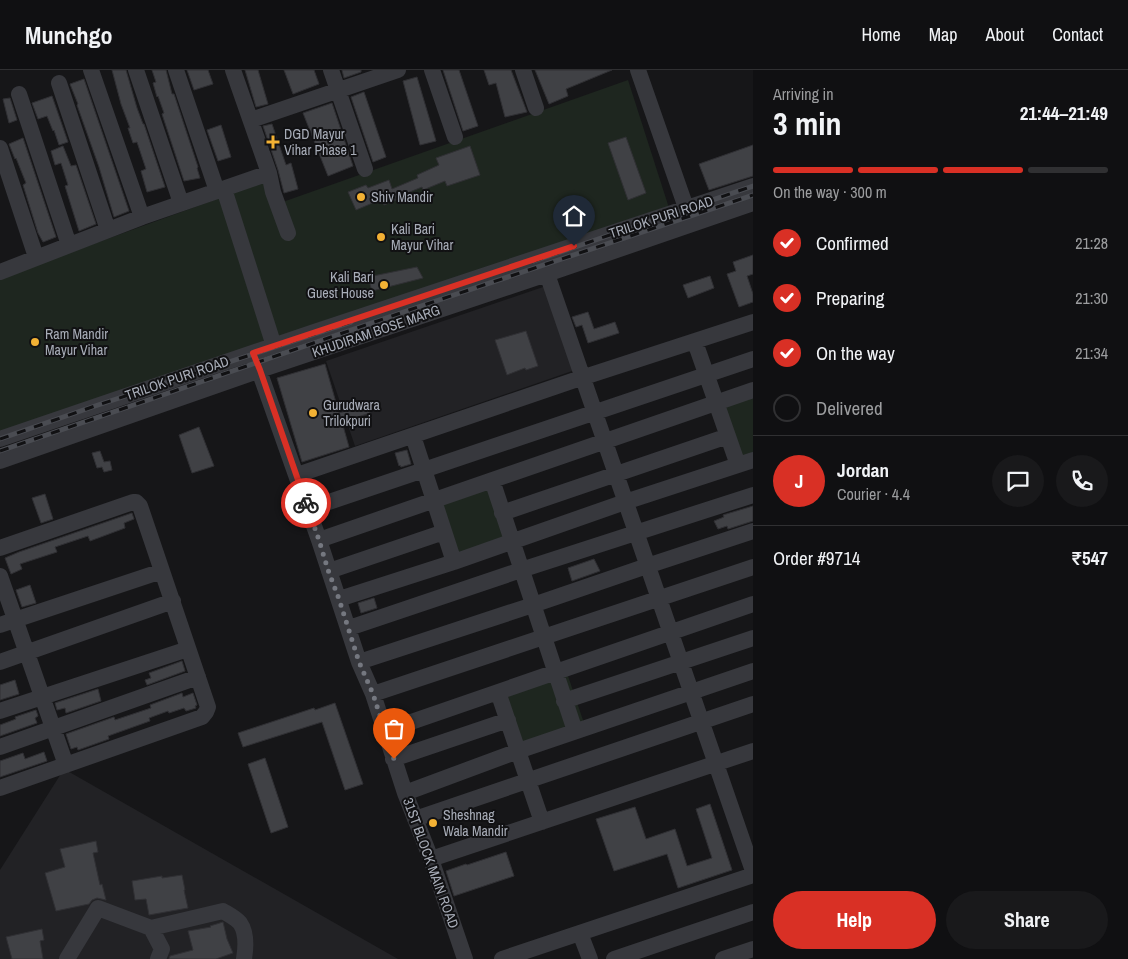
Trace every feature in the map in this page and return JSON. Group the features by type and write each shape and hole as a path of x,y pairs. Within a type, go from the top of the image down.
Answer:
{"street":[{"path":"91,70 142,216"},
{"path":"136,70 181,203"},
{"path":"176,70 221,190 274,346"},
{"path":"233,70 288,233"},
{"path":"330,70 365,169"},
{"path":"251,120 398,70"},
{"path":"432,70 455,137"},
{"path":"523,70 536,108"},
{"path":"638,70 689,216"},
{"path":"59,83 108,230"},
{"path":"19,94 68,244"},
{"path":"0,148 36,257"},
{"path":"0,272 142,216 269,173"},
{"name":"TRILOK PURI ROAD","path":"0,439 274,346 689,216 753,186"},
{"name":"KHUDIRAM BOSE MARG","path":"0,461 260,370 547,274 689,216 753,203"},
{"path":"547,274 753,871"},
{"path":"297,475 753,322"},
{"path":"339,599 454,562 745,462 728,436 695,342"},
{"name":"31ST BLOCK MAIN ROAD","path":"253,353 297,475 359,662 373,694 405,793 431,859 465,959"},
{"path":"308,509 753,359"},
{"path":"319,540 753,390"},
{"path":"413,436 454,562"},
{"path":"502,513 728,436"},
{"path":"492,480 574,732"},
{"path":"349,628 753,494"},
{"path":"0,548 136,502 140,506 208,707 202,717 0,788"},
{"path":"359,662 753,531"},
{"path":"328,570 444,532"},
{"path":"373,694 753,567"},
{"path":"7,623 162,571"},
{"path":"0,578 7,623 26,652 66,765"},
{"path":"0,662 173,601"},
{"path":"385,731 753,604"},
{"path":"564,701 753,638"},
{"path":"0,711 188,648"},
{"path":"405,793 518,751 753,671"},
{"path":"0,747 198,678"},
{"path":"498,692 542,822"},
{"path":"415,819 753,704"},
{"path":"394,759 508,720"},
{"path":"431,859 753,751"},
{"path":"502,959 753,876"},
{"path":"66,959 98,908 151,928 223,911 239,922 245,936 246,948 244,959"},
{"path":"614,959 753,912"},
{"path":"151,928 162,949 158,959"},
{"path":"580,933 590,959"},
{"path":"723,959 753,949"}],"shaded area":[{"path":"628,80 670,211 0,436 0,278 269,180 277,204"},
{"path":"546,286 575,370 355,446 326,361"},
{"path":"753,396 753,458 738,463 719,407"},
{"path":"500,482 519,538 455,559 437,503"},
{"path":"566,670 585,726 521,747 503,691"},
{"path":"64,769 398,959 0,959 0,870"}],"building":[{"path":"112,70 126,70 137,108 165,187 147,192 141,171 146,169 137,142 133,143"},
{"path":"152,70 166,70 200,178 184,181 162,114 164,113 157,97 153,83 156,82"},
{"path":"187,70 208,70 213,84 194,90"},
{"path":"245,70 258,70 268,104 256,107"},
{"path":"284,70 314,70 319,84 293,94"},
{"path":"342,70 361,70 361,72 344,78"},
{"path":"443,70 459,70 478,126 463,131"},
{"path":"484,70 511,70 527,112 505,117 496,83 489,85"},
{"path":"535,70 612,70 566,89 568,96 549,104"},
{"path":"417,77 436,141 420,145 403,81"},
{"path":"84,79 129,211 114,217 70,84"},
{"path":"364,92 386,157 373,162 351,97"},
{"path":"52,96 68,142 59,145 47,116 38,119 32,103"},
{"path":"10,98 17,120 9,123 3,99"},
{"path":"332,103 353,166 328,176 303,113"},
{"path":"272,124 286,165 291,163 298,189 284,193 263,126"},
{"path":"221,125 231,157 218,161 207,130"},
{"path":"626,137 646,193 628,200 608,143"},
{"path":"23,138 56,237 43,242 38,233 23,185 26,183 9,144"},
{"path":"753,145 753,176 709,190 699,164"},
{"path":"63,146 71,166 76,165 96,224 79,231 65,186 68,185 61,163 55,165 51,151"},
{"path":"470,146 480,175 447,186 445,181 423,190 422,187 395,198 396,200 384,205 382,199 356,210 348,192 366,185 368,188 389,180 392,189 418,178 417,175 439,165 436,158"},
{"path":"753,255 753,274 747,276 753,294 753,302 739,307 727,274 736,271 733,262"},
{"name":"Kali Bari Guest House","path":"417,267 423,278 372,291 368,277"},
{"path":"710,276 714,288 688,298 683,285"},
{"path":"588,312 594,329 615,322 619,333 588,343 582,325 576,327 572,317"},
{"path":"526,331 538,366 526,370 525,368 507,375 495,340"},
{"name":"Gurudwara Trilokpuri","path":"325,364 339,413 367,405 370,413 342,422 349,447 302,462 277,378"},
{"path":"199,427 214,466 192,473 179,435"},
{"path":"407,450 411,464 401,467 395,453"},
{"path":"100,451 104,462 110,461 112,470 104,472 102,467 97,468 92,453"},
{"path":"45,494 53,519 41,523 32,498"},
{"path":"753,506 753,521 728,529 727,526 718,529 714,521 724,517 723,515"},
{"path":"132,513 134,519 124,523 125,528 90,541 88,536 55,547 57,552 20,564 22,569 11,574 5,558"},
{"path":"594,559 600,571 572,581 568,568"},
{"path":"30,585 36,603 22,607 16,590"},
{"path":"374,598 377,608 361,613 358,603"},
{"path":"182,661 185,671 147,685 145,680 151,678 149,673"},
{"path":"15,680 19,694 0,700 0,685"},
{"path":"98,689 101,701 66,713 65,708 57,710 55,703"},
{"path":"182,693 183,697 193,693 197,705 195,706 196,708 186,711 184,708 169,713 168,711 149,718 150,721 108,736 109,739 78,750 77,747 71,749 66,734 114,717 115,720 151,708 150,705"},
{"path":"335,703 363,784 345,790 322,722 243,747 238,733"},
{"path":"36,710 38,716 35,718 37,723 0,736 0,725 16,719 15,717"},
{"path":"44,752 47,761 0,777 0,761 23,753 25,759"},
{"path":"265,758 288,827 271,833 248,764"},
{"path":"710,804 732,870 678,888 667,854 614,871 596,819 635,807 646,839 675,829 687,866 712,858 696,809"},
{"path":"96,841 98,852 93,853 100,885 102,884 106,900 97,898 89,904 56,911 45,873 65,867 60,849"},
{"path":"506,852 514,876 454,896 446,871"},
{"path":"182,875 188,908 149,915 146,899 135,900 132,881"},
{"path":"223,922 233,953 216,959 169,959 170,956 193,950 188,931 211,927"},
{"path":"42,929 44,940 40,941 43,959 12,959 6,937"}],"railway":[{"path":"534,261 753,186"},
{"path":"0,451 418,307 753,195"},
{"path":"0,439 351,322"}],"way so far":[{"path":"306,503 359,662 373,694 394,759"}],"place":[{"name":"DGD Mayur Vihar Phase 1","path":"273,142"},
{"name":"Shiv Mandir","path":"361,197"},
{"name":"Kali Bari Mayur Vihar","path":"381,237"},
{"name":"Kali Bari Guest House","path":"384,285"},
{"name":"Ram Mandir Mayur Vihar","path":"35,342"},
{"name":"Gurudwara Trilokpuri","path":"313,413"},
{"name":"Sheshnag Wala Mandir","path":"433,823"}],"route":[{"path":"306,503 253,353 574,246"}]}
